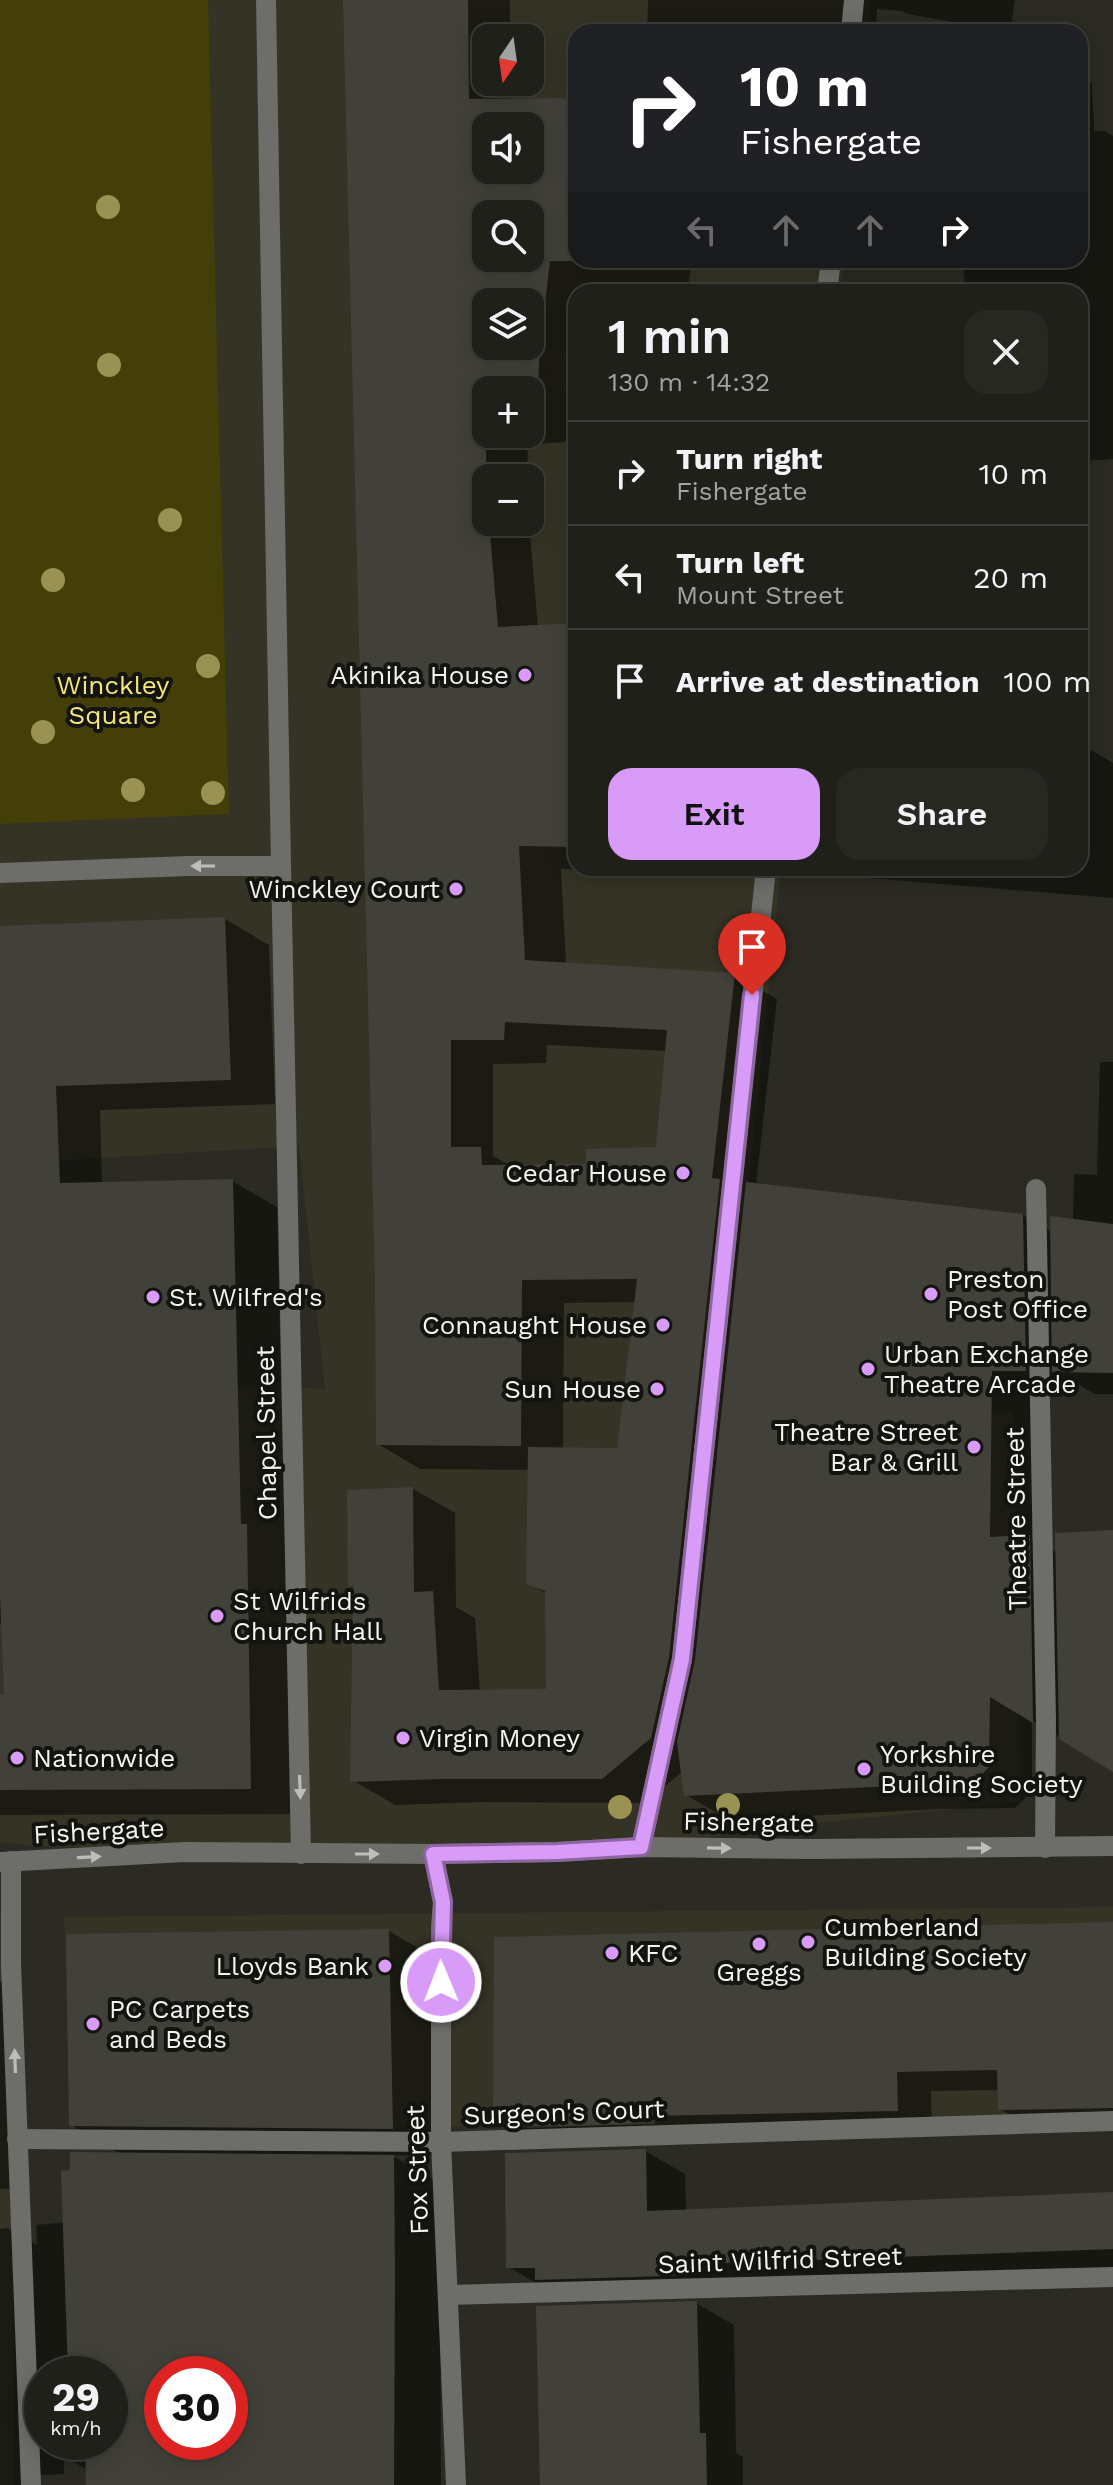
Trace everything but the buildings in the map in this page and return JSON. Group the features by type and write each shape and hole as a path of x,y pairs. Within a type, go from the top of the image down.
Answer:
{"street":[{"path":"0,873 281,866 266,0"},
{"path":"852,24 854,0"},
{"name":"Chapel Street","path":"281,866 301,1854"},
{"path":"641,1847 682,1659 765,876"},
{"name":"Theatre Street","path":"1036,1189 1046,1720 1045,1848"},
{"name":"Fishergate","path":"6,1862 185,1852 433,1854 641,1847 1113,1846"},
{"name":"Fox Street","path":"433,1854 443,1902 441,2142 456,2485"},
{"path":"6,1862 17,2139 10,2202 31,2485"},
{"name":"Surgeon's Court","path":"17,2139 441,2142 1113,2121"},
{"name":"Saint Wilfrid Street","path":"448,2295 1113,2277"}],"shaded area":[{"path":"0,0 871,0 868,24 568,24 568,268 843,268 841,284 568,284 568,876 780,876 726,1403 1013,1413 1021,1802 796,1825 641,1847 388,1852 37,1846 0,1842 0,1379 325,1389 299,1146 0,1164"},
{"path":"1113,1907 1113,2124 71,2128 64,1917"},
{"path":"0,1911 12,1911 14,2485 0,2485"}],"green space":[{"name":"Winckley Square","path":"0,0 208,0 229,814 0,824"}],"place":[{"name":"Akinika House","path":"525,675"},
{"name":"Winckley Court","path":"456,889"},
{"name":"Cedar House","path":"683,1173"},
{"name":"Preston Post Office","path":"931,1294"},
{"name":"St. Wilfred's","path":"153,1297"},
{"name":"Connaught House","path":"663,1325"},
{"name":"Urban Exchange Theatre Arcade","path":"868,1369"},
{"name":"Sun House","path":"657,1389"},
{"name":"Theatre Street Bar & Grill","path":"974,1447"},
{"name":"St Wilfrids Church Hall","path":"217,1616"},
{"name":"Virgin Money","path":"403,1738"},
{"name":"Nationwide","path":"17,1758"},
{"name":"Yorkshire Building Society","path":"864,1769"},
{"name":"Cumberland Building Society","path":"808,1942"},
{"name":"Greggs","path":"759,1944"},
{"name":"KFC","path":"612,1953"},
{"name":"Lloyds Bank","path":"385,1966"},
{"name":"PC Carpets and Beds","path":"93,2024"}],"route":[{"path":"441,1982 443,1902 433,1854 641,1847 682,1659 752,995"}]}
